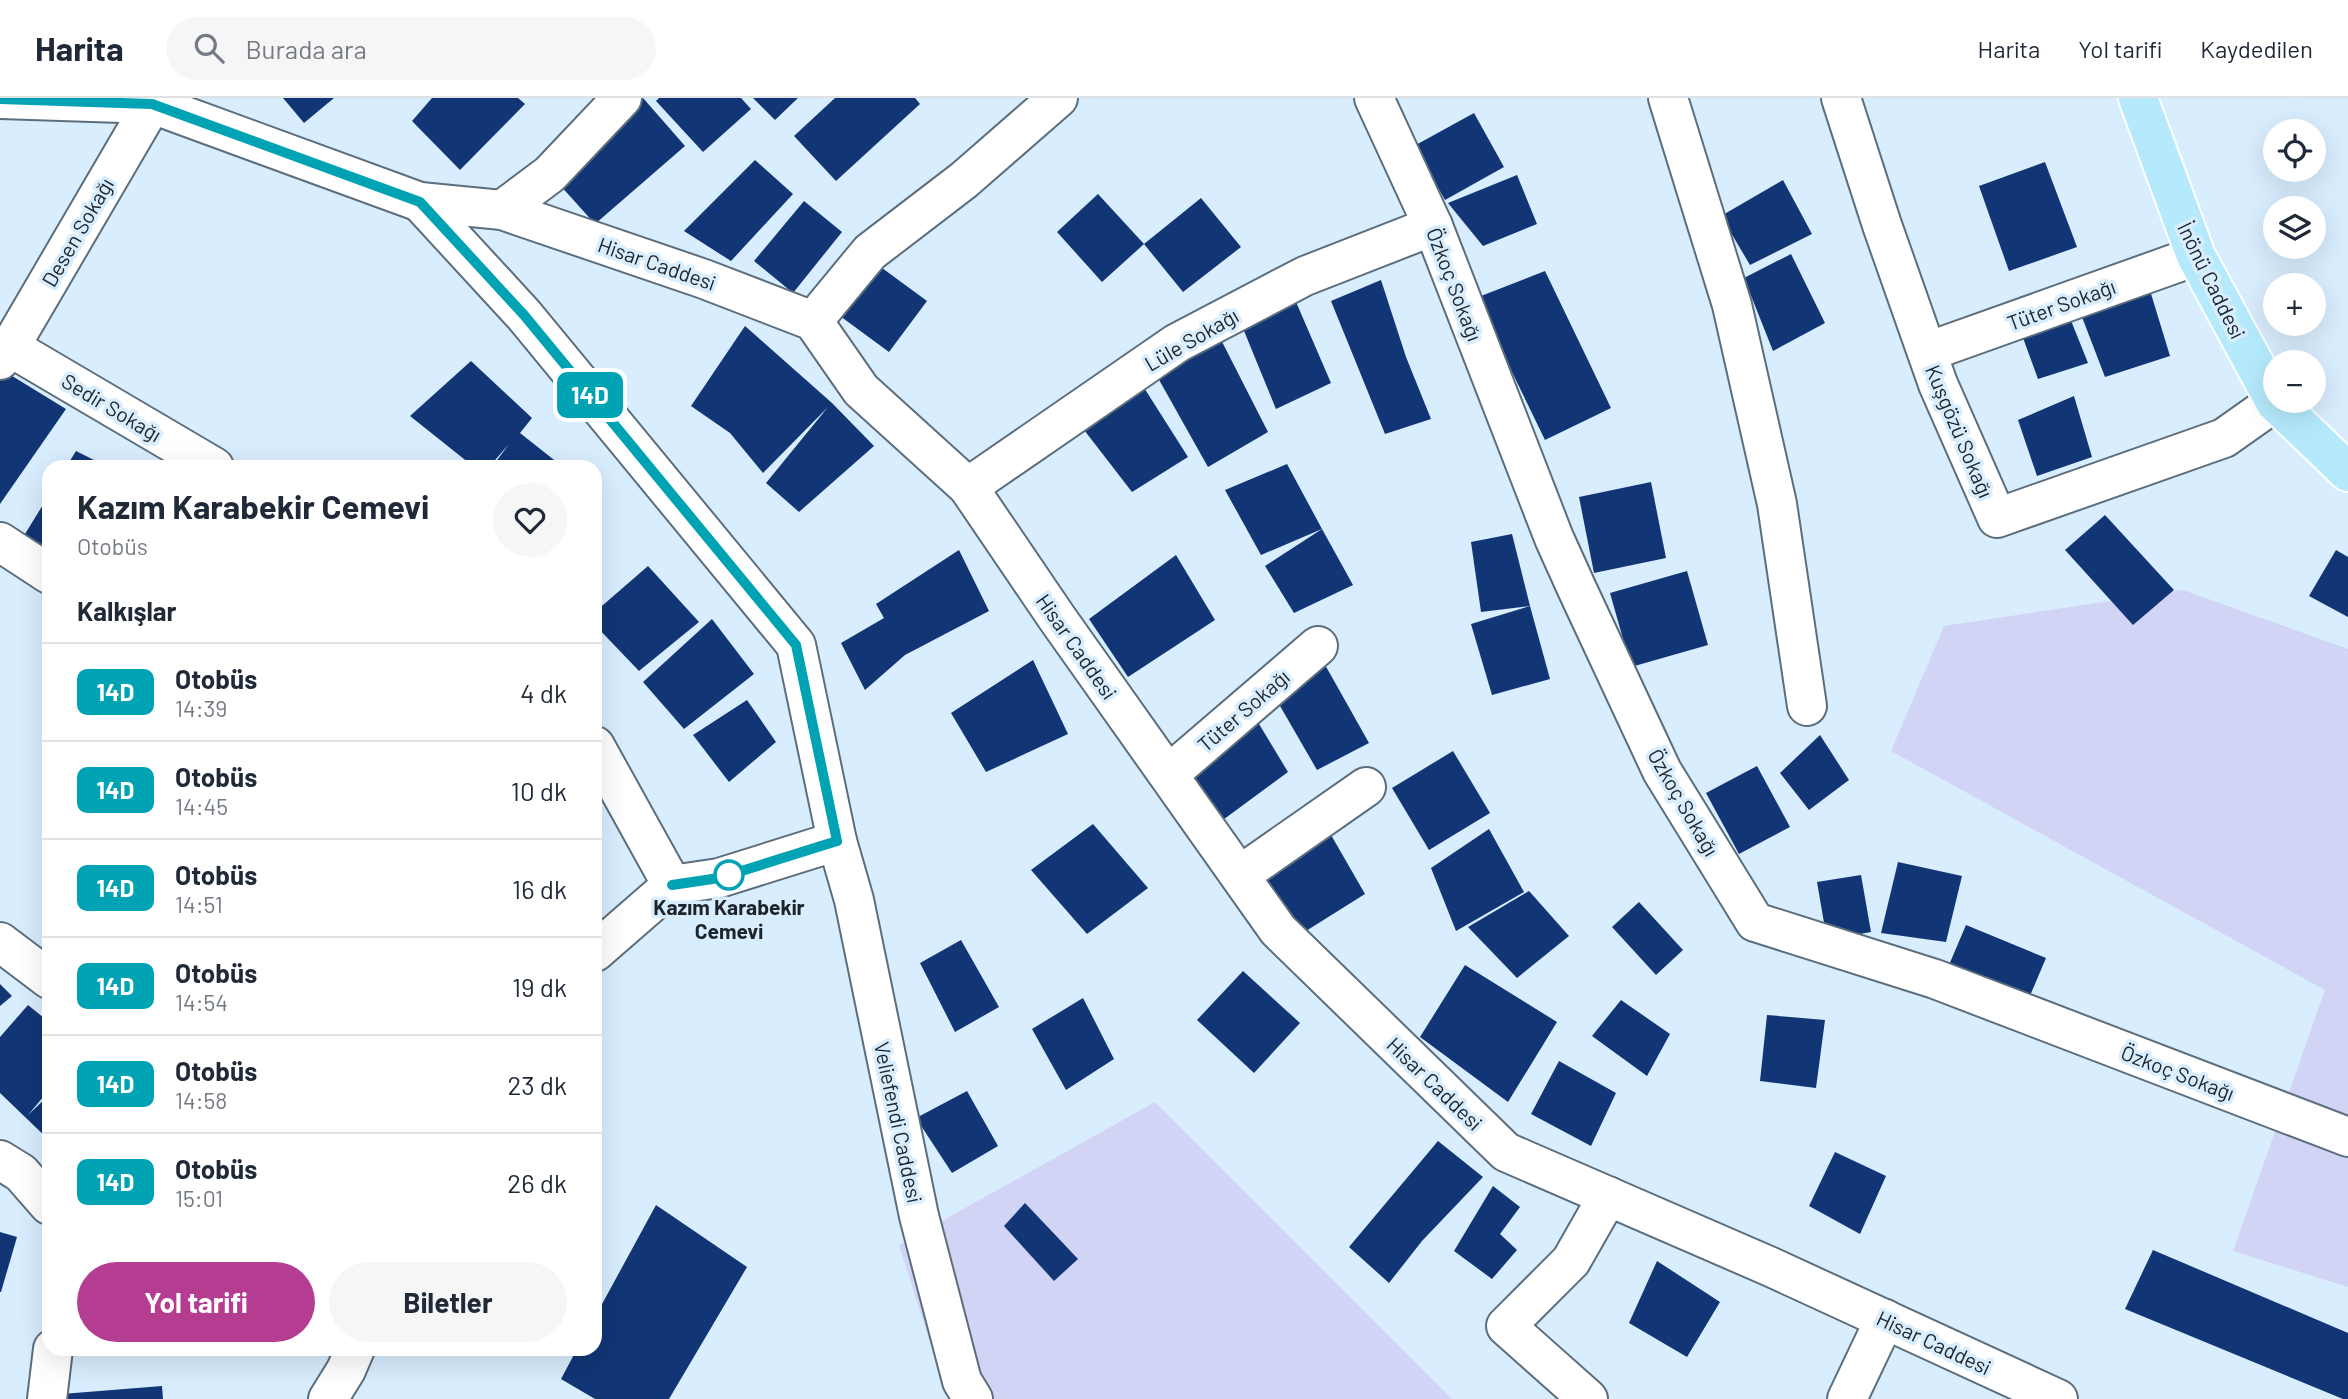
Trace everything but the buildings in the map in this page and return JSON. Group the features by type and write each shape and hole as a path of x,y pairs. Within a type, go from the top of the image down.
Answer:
{"main road":[{"name":"İnönü Caddesi","path":"2138,98 2196,256 2263,380"},
{"name":"İnönü Caddesi","path":"2286,413 2348,472"}],"street":[{"path":"502,211 550,174 622,98"},
{"path":"813,321 870,252 964,180 1058,98"},
{"name":"Özkoç Sokağı","path":"1374,98 1433,226 1553,538 1662,771 1755,922 1935,979 2348,1137"},
{"path":"1668,98 1732,305 1777,504 1807,706"},
{"name":"Kuşgözü Sokağı","path":"1841,98 1938,384 1997,517 2224,438 2263,410"},
{"name":"Hisar Caddesi","path":"0,99 155,101 420,202 502,211 704,279 813,321 861,390 968,487 1057,618 1278,929 1506,1153 1885,1319 2058,1399"},
{"name":"Desen Sokağı","path":"5,354 155,101"},
{"name":"Veliefendi Caddesi","path":"420,202 524,315 796,645 837,841 854,900 919,1216 962,1381 973,1399"},
{"name":"Lüle Sokağı","path":"968,487 1177,343 1306,276 1433,226"},
{"name":"Tüter Sokağı","path":"1927,352 2196,256"},
{"name":"Sedir Sokağı","path":"5,354 201,460"},
{"path":"0,542 42,569"},
{"name":"Tüter Sokağı","path":"1169,775 1318,646"},
{"path":"602,759 672,885"},
{"path":"1240,876 1366,787"},
{"path":"602,946 672,885 719,878 837,841"},
{"path":"0,942 42,974"},
{"path":"0,1160 21,1173 42,1197"},
{"path":"1588,1399 1506,1326 1571,1261 1608,1196"},
{"path":"1847,1399 1885,1319"},
{"path":"47,1399 52,1356"},
{"path":"306,1399 343,1373"}],"shaded area":[{"path":"2183,590 2348,649 2348,1287 2233,1251 2325,990 1891,751 1944,626"},
{"path":"1155,1102 1452,1399 948,1399 899,1245"}],"bus line":[{"name":"14D","path":"0,99 152,104 420,202 524,315 796,645 837,841 719,878 672,885"}],"place":[{"name":"Kazım Karabekir Cemevi","path":"729,875"}]}
